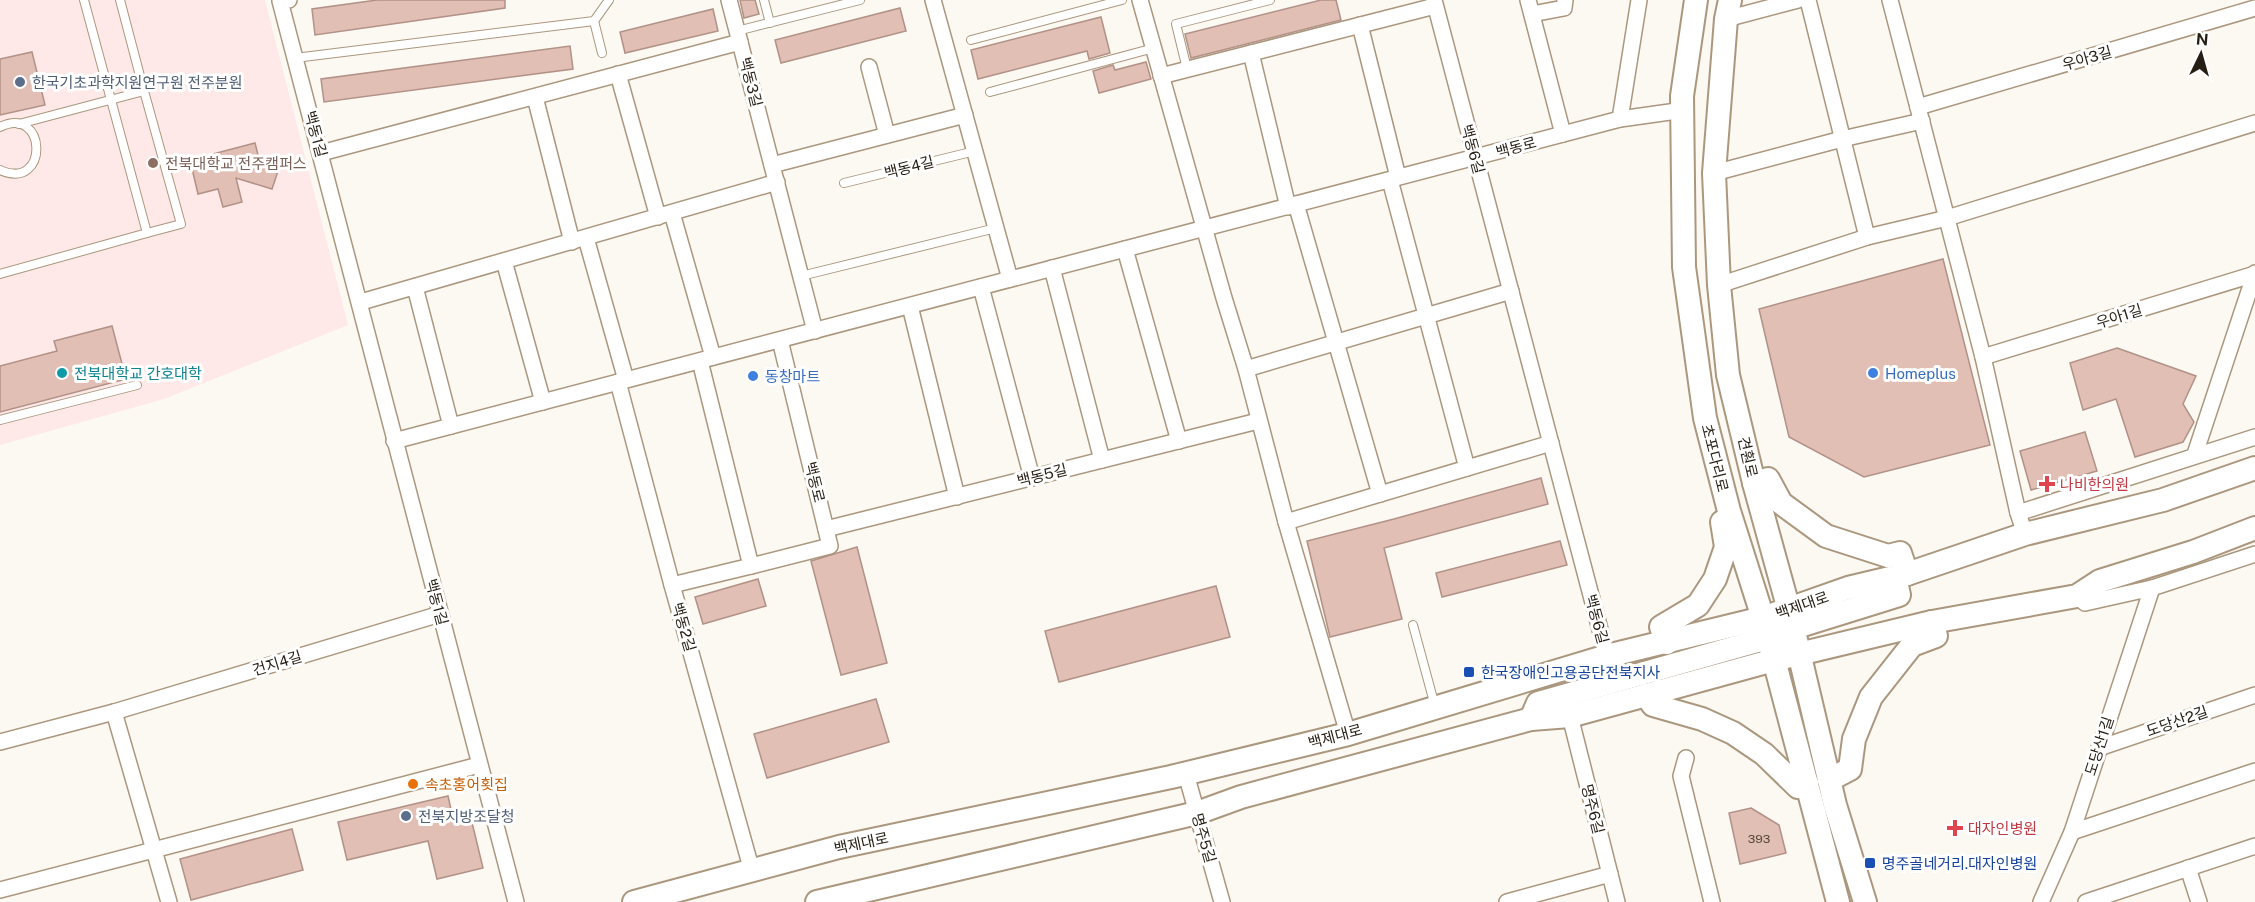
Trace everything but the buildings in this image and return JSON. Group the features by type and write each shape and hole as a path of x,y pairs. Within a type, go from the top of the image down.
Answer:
{"street":[{"name":"백동3길","path":"729,0 815,330"},
{"path":"933,0 1010,279"},
{"path":"1140,0 1246,369 1286,522 1348,734"},
{"path":"1563,134 1530,7 1564,8 1565,0"},
{"path":"1620,119 1639,0"},
{"name":"초포다리로","path":"1696,0 1682,96 1684,110 1684,267 1705,417 1729,511 1774,660 1818,782 1838,902"},
{"path":"1728,10 1798,0"},
{"path":"1808,0 1867,237"},
{"path":"1890,0 1983,357 2021,524"},
{"name":"백동1길","path":"285,1 295,58 361,302 394,441 516,902"},
{"name":"백동6길","path":"1161,76 1360,25 1435,3 1607,656"},
{"name":"우아3길","path":"1714,173 1842,139 2255,8"},
{"name":"견훤로","path":"1728,10 1714,173 1719,285 1728,375 1799,655 1818,782 1835,804 1866,902"},
{"path":"1360,25 1426,316 1467,468"},
{"path":"321,153 618,75 739,36"},
{"path":"1251,53 1292,206 1336,343 1380,494"},
{"path":"869,68 886,135"},
{"path":"618,75 665,215 707,359 751,566"},
{"path":"535,96 622,381"},
{"name":"백동로","path":"394,441 1620,119 1684,110"},
{"path":"772,165 965,115"},
{"path":"1719,285 1867,237 1947,218 2255,123"},
{"path":"361,302 777,183"},
{"path":"1125,249 1179,441"},
{"path":"504,261 543,402"},
{"path":"1052,268 1102,460"},
{"path":"2195,454 2255,274"},
{"name":"우아1길","path":"1983,357 2255,274"},
{"path":"415,286 451,426"},
{"path":"981,287 1032,478"},
{"path":"1246,369 1511,291"},
{"path":"910,306 957,497"},
{"name":"백동로","path":"780,340 826,530"},
{"name":"백동2길","path":"622,381 672,585 752,871"},
{"name":"백동5길","path":"826,530 1258,421"},
{"name":"백제대로","path":"634,902 839,847 1186,774 1348,734 1607,656 1667,643 1766,628 1791,619 1848,588 1901,576 2021,524 2195,454 2255,436"},
{"path":"1286,522 1551,443"},
{"name":"백제대로","path":"2021,524 2163,500 2255,468"},
{"path":"1754,483 1768,479 1781,503 1826,536 1888,556 1900,553 1901,576"},
{"path":"1667,643 1661,627 1698,605 1715,579 1726,547 1721,514 1729,511"},
{"path":"817,902 847,898 1197,813 1241,797 1531,718 1570,716 1774,660 1932,622 2077,596 2100,581 2193,552 2255,528"},
{"path":"672,585 830,546 826,530"},
{"path":"2077,596 2085,603 2152,588 2255,554"},
{"name":"도당산1길","path":"2041,902 2072,832 2152,588"},
{"name":"건지4길","path":"0,742 114,712 440,615"},
{"path":"1774,660 1791,619"},
{"path":"1646,695 1653,705 1702,719 1733,733 1764,754 1797,787 1818,782 1850,769 1854,739 1871,697 1912,645 1936,636 1932,622"},
{"path":"1531,718 1538,703 1766,628"},
{"name":"도당산2길","path":"2099,748 2255,695"},
{"path":"114,712 169,902"},
{"name":"명주6길","path":"1570,716 1617,902"},
{"path":"1686,758 1681,776 1712,902"},
{"path":"0,890 479,765"},
{"path":"2072,832 2255,771"},
{"name":"명주5길","path":"1186,774 1222,902"},
{"path":"2096,900 2255,846"},
{"path":"2188,868 2199,902"},
{"path":"1507,902 1610,874"}],"lane":[{"path":"84,0 147,233"},
{"path":"0,274 181,224 120,0"},
{"path":"295,58 594,21 609,0"},
{"path":"764,0 770,23"},
{"path":"739,36 770,23 860,0"},
{"path":"971,40 1118,0"},
{"path":"1187,69 1176,24 1270,0"},
{"path":"594,21 602,53"},
{"path":"990,92 1154,48"},
{"path":"0,127 11,123 20,124 144,91"},
{"path":"0,170 18,173 26,170 36,157 37,141 33,134 20,124"},
{"name":"백동4길","path":"844,183 975,151"},
{"path":"801,276 996,228"},
{"path":"0,420 137,385"},
{"path":"1413,625 1435,708"}],"shaded area":[{"name":"전북대학교 전주캠퍼스","path":"0,0 265,0 348,325 164,399 0,445"}],"place":[{"name":"한국기초과학지원연구원 전주분원","path":"20,82"},
{"name":"전북대학교 전주캠퍼스","path":"153,163"},
{"name":"전북대학교 간호대학","path":"62,373"},
{"name":"Homeplus","path":"1873,373"},
{"name":"동창마트","path":"753,376"},
{"name":"나비한의원","path":"2047,484"},
{"name":"한국장애인고용공단전북지사","path":"1469,672"},
{"name":"속초홍어횟집","path":"413,784"},
{"name":"전북지방조달청","path":"406,816"},
{"name":"대자인병원","path":"1955,828"},
{"name":"명주골네거리.대자인병원","path":"1870,863"}]}
